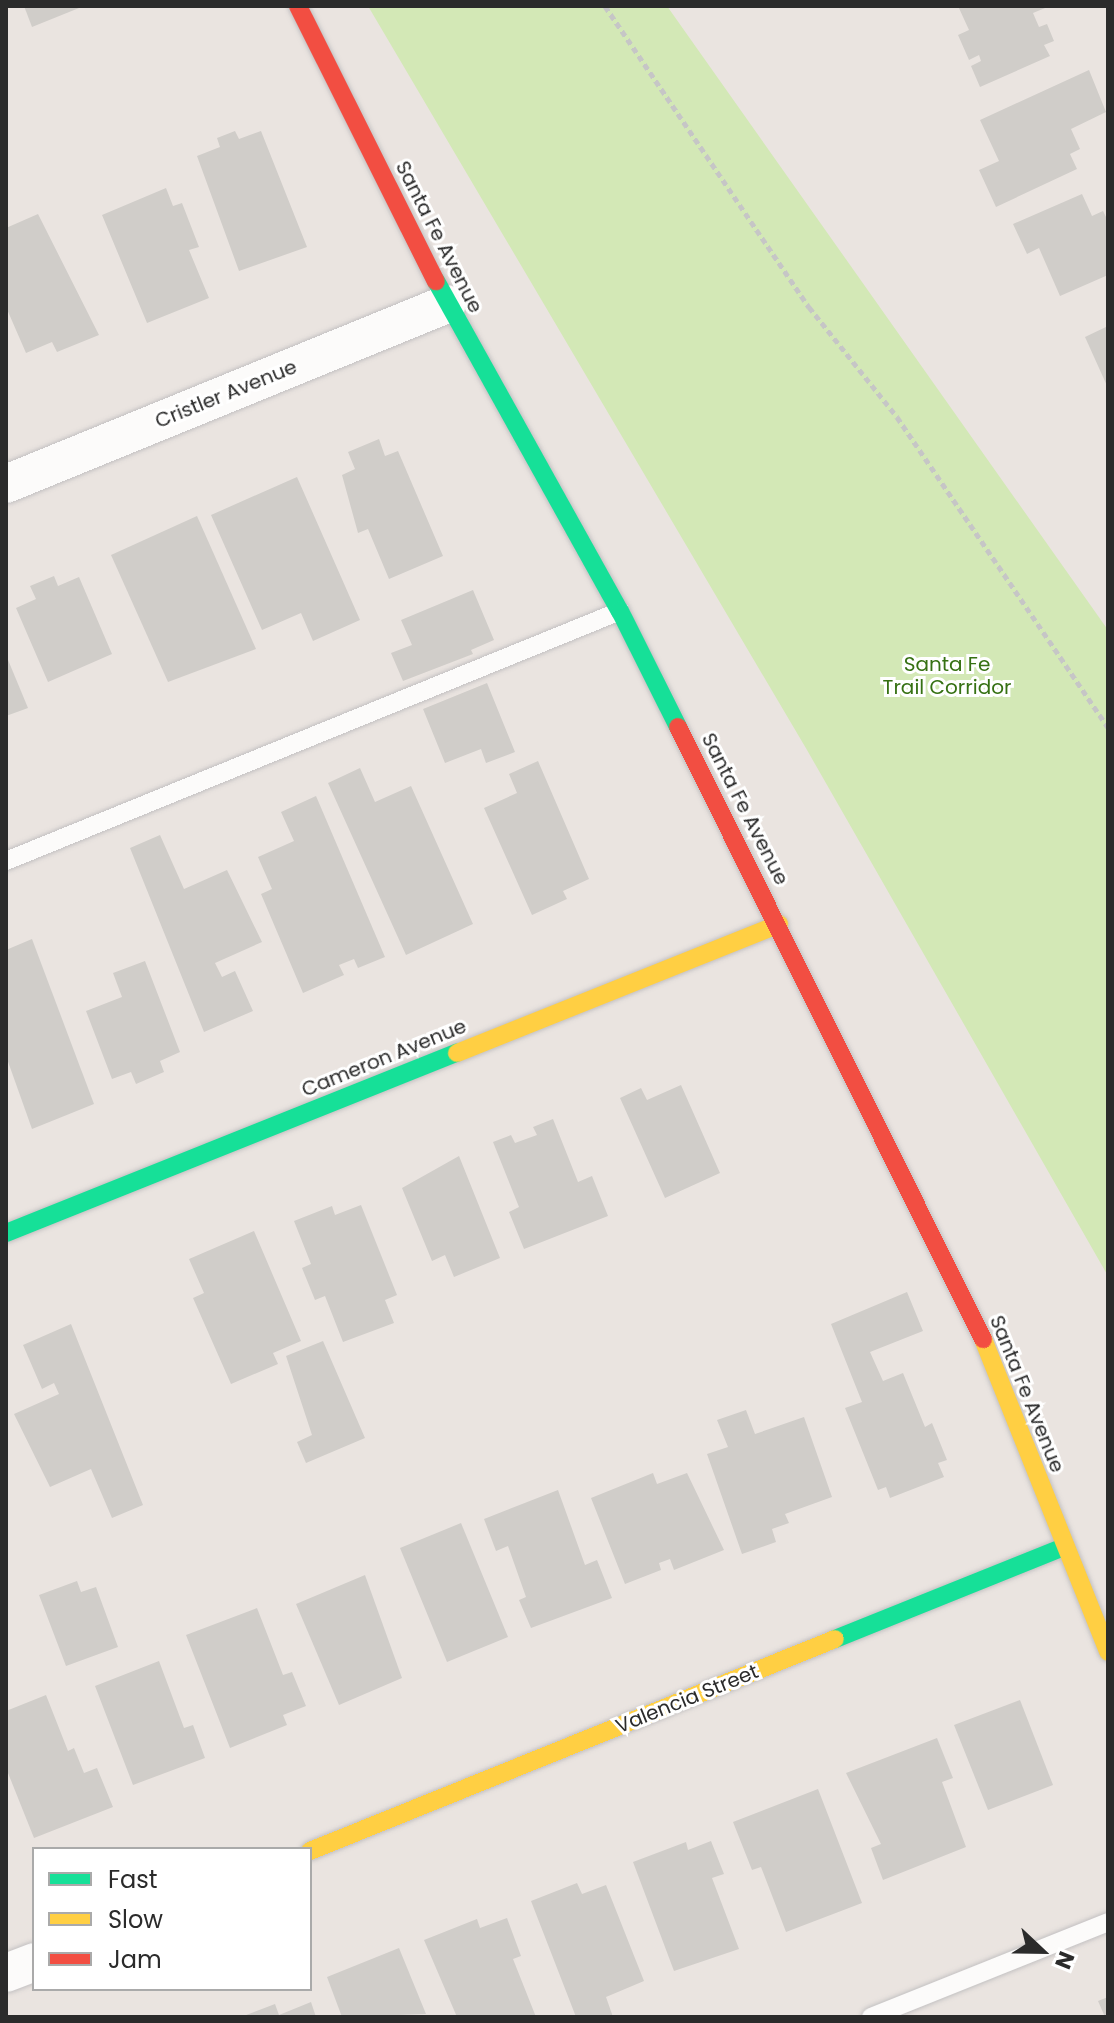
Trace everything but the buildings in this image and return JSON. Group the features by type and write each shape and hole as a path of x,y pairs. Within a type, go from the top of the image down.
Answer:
{"street":[{"name":"Santa Fe Avenue","path":"298,6 447,304 620,611 779,924 990,1354 1108,1652"},
{"name":"Cristler Avenue","path":"6,484 447,304"},
{"name":"Cameron Avenue","path":"6,1233 779,924"},
{"name":"Valencia Street","path":"312,1850 1064,1547"},
{"path":"6,1973 32,1963"}],"lane":[{"path":"6,861 620,611"},
{"path":"871,2017 1108,1922"}],"path":[{"path":"605,6 791,281 897,417 1108,727"}],"green space":[{"name":"Santa Fe Trail Corridor","path":"368,6 667,6 1108,630 1108,1276 807,750"}],"traffic: fast":[{"path":"436,281 620,611 678,727"},
{"path":"6,1233 457,1053"},
{"path":"835,1639 1064,1547"}],"traffic: slow":[{"path":"457,1053 779,924"},
{"path":"983,1339 1108,1652"},
{"path":"312,1850 835,1639"}],"traffic: jam":[{"path":"298,6 436,281"},
{"path":"678,727 983,1339"}]}
